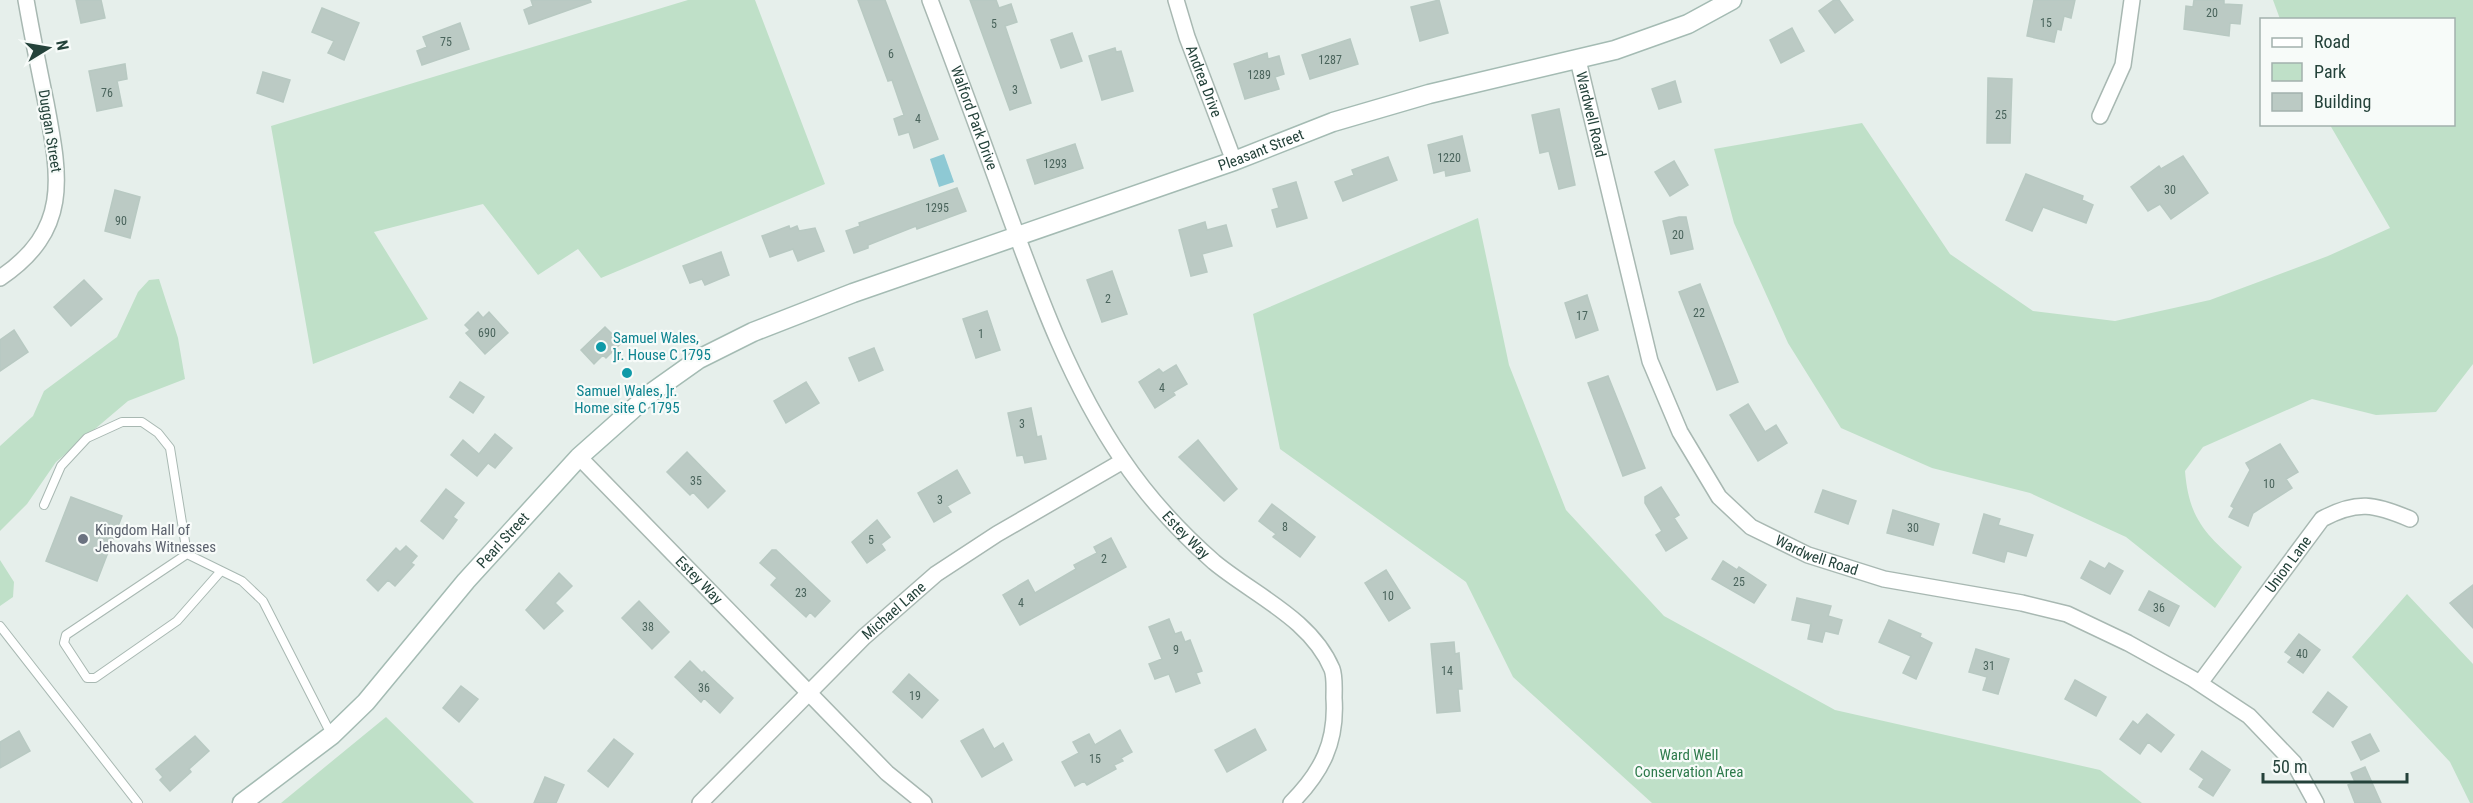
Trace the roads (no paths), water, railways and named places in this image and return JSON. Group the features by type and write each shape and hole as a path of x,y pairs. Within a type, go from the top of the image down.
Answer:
{"main road":[{"name":"Pleasant Street","path":"794,316 1234,161 1333,122 1429,94 1616,50 1688,24 1732,0"},
{"name":"Pearl Street","path":"242,803 332,735 366,702 466,581 579,458 651,393 699,359 753,332 794,316"}],"street":[{"name":"Duggan Street","path":"0,278 20,263 42,239 50,224 57,192 57,159 26,0"},
{"name":"Walford Park Drive","path":"930,0 1017,237"},
{"name":"Andrea Drive","path":"1176,0 1187,37 1234,161"},
{"path":"2100,116 2123,65 2132,0"},
{"name":"Wardwell Road","path":"1578,60 1650,361 1680,432 1719,497 1750,527 1808,555 1884,579 2022,603 2067,614 2128,643 2200,683 2249,716 2294,763 2316,803"},
{"name":"Estey Way","path":"1017,237 1051,327 1084,398 1123,461 1169,517 1214,562 1282,611 1318,643 1333,672 1335,717 1329,750 1312,782 1291,803"},
{"name":"Estey Way","path":"579,458 887,773 924,803"},
{"name":"Michael Lane","path":"700,803 864,637 936,574 997,534 1123,461"},
{"name":"Union Lane","path":"2200,683 2322,519 2343,508 2363,505 2385,508 2410,519"}],"lane":[{"path":"44,505 61,466 87,438 122,422 142,422 158,433 170,448 187,554"},
{"path":"187,554 249,586 263,601 332,735"},
{"path":"187,554 66,635 64,643 87,678 95,678 177,621 221,571"},
{"path":"0,626 138,803"}],"water":[{"path":"944,154 954,182 939,187 930,159"}],"place":[{"name":"Samuel Wales, ]r. House C 1795","path":"601,347"},
{"name":"Samuel Wales, ]r. Home site C 1795","path":"627,373"},
{"name":"Kingdom Hall of Jehovahs Witnesses","path":"83,539"}],"park label":[{"name":"Ward Well Conservation Area","path":"1689,764"}]}
